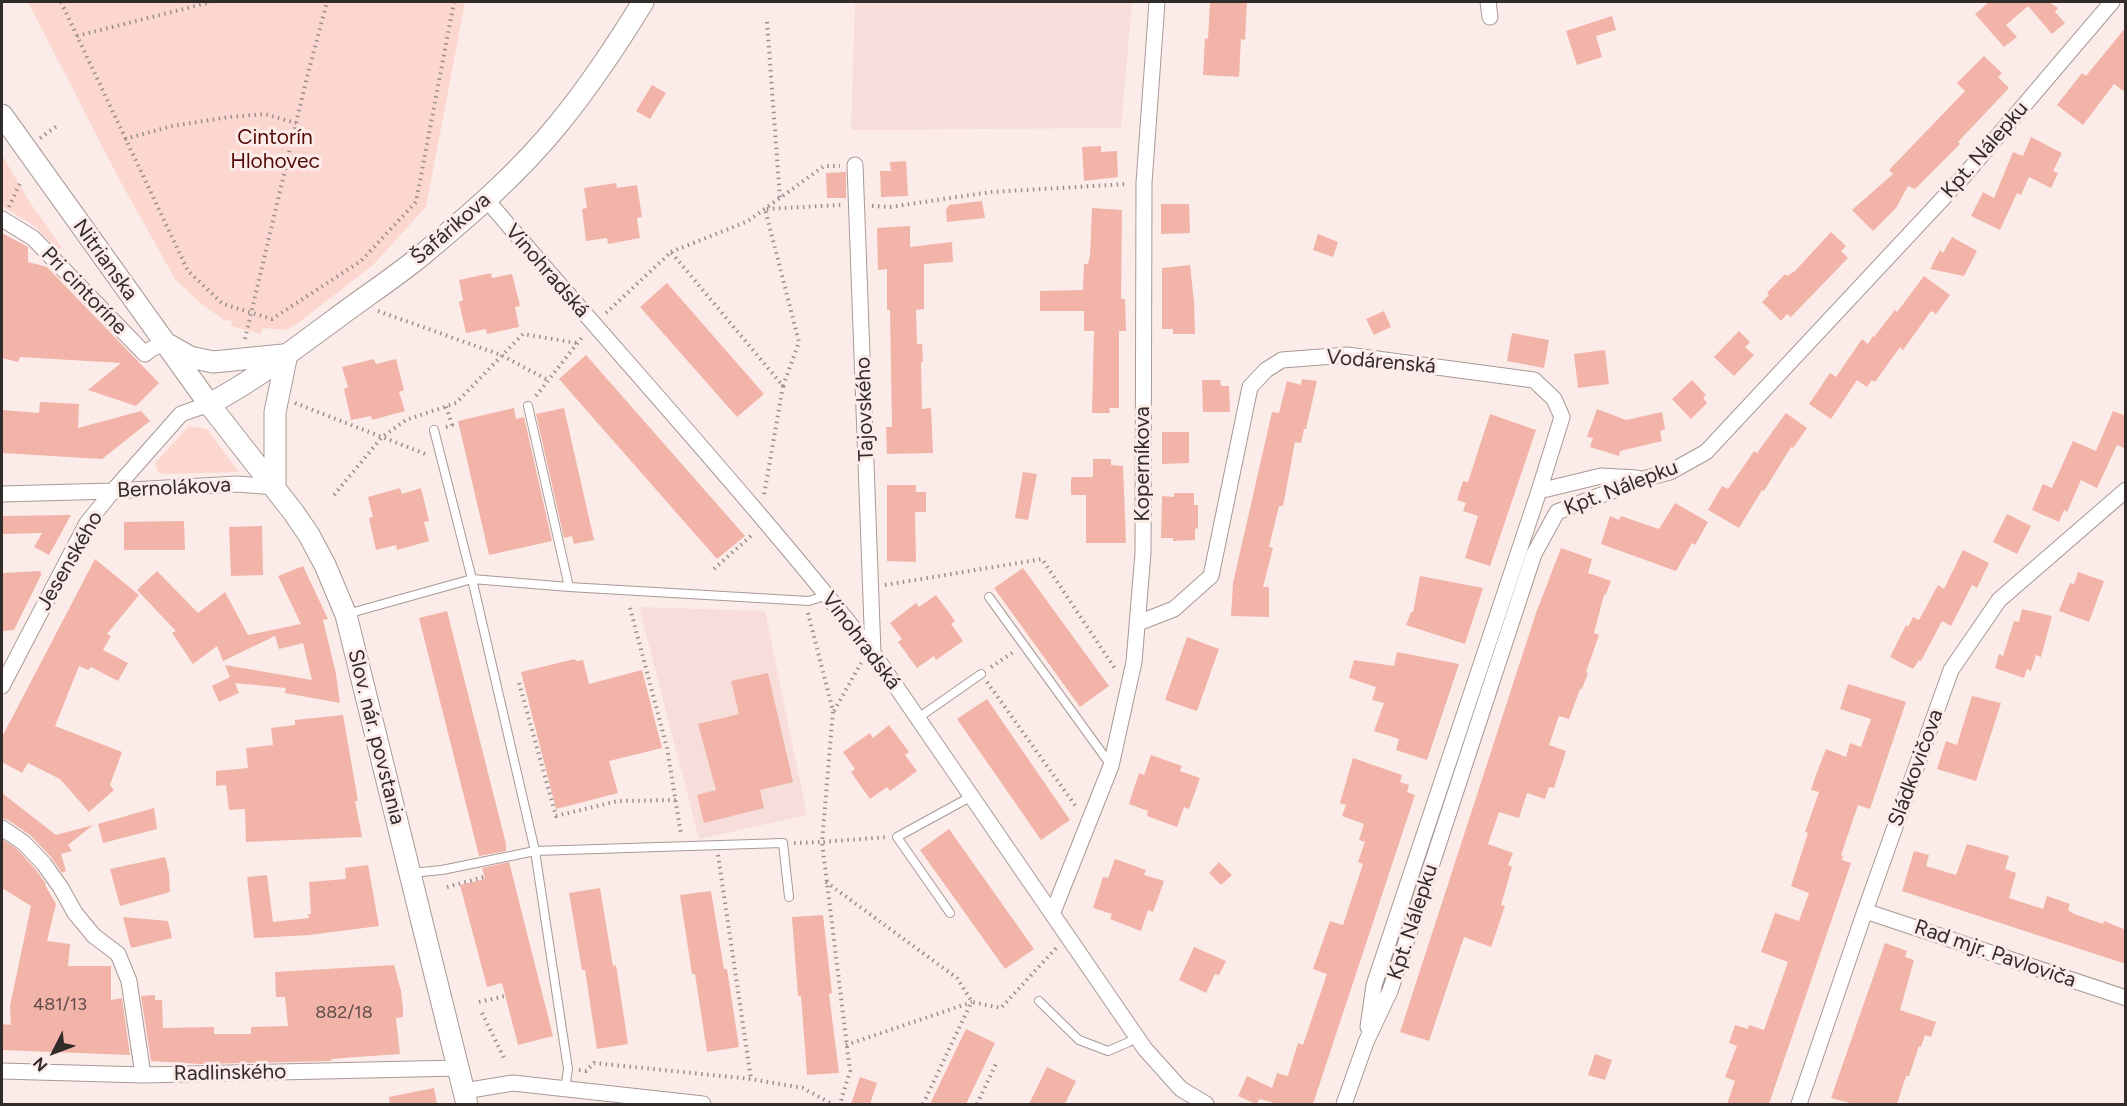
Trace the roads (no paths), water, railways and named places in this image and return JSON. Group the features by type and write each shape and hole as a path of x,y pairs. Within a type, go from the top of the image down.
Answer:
{"main road":[{"name":"Šafárikova","path":"209,404 228,394 287,354 420,256 486,199 559,123 598,70 642,2"},
{"name":"Nitrianska","path":"2,115 209,404"},
{"path":"165,343 190,357 213,362 287,354 275,412 275,487"},
{"name":"Slov. nár. povstania","path":"209,404 275,487 309,535 325,565 346,615 466,1098"}],"street":[{"name":"Koperníkova","path":"1053,912 1111,766 1134,662 1143,553 1144,183 1157,2"},
{"name":"Kpt. Nálepku","path":"1344,1104 1366,1042 1390,991 1534,554 1557,512 1643,479 1670,472 1706,452 1962,177 2112,2"},
{"name":"Tajovského","path":"855,165 871,588 867,657"},
{"name":"Vinohradská","path":"486,199 760,514 827,595 867,657 918,718 1136,1036 1181,1089 1206,1104"},
{"name":"Pri cintoríne","path":"2,220 33,238 145,354 165,343"},
{"name":"Vodárenská","path":"1138,623 1174,609 1211,576 1250,387 1266,370 1282,360 1347,355 1534,380 1554,399 1562,417 1539,491"},
{"name":"Jesenského","path":"2,686 87,523 112,491 181,414 209,404"},
{"path":"1366,1042 1374,985 1539,491 1601,476 1643,479"},
{"name":"Bernolákova","path":"2,494 237,484 275,487"},
{"name":"Sládkovičova","path":"1799,1104 1951,670 1999,600 2126,490"},
{"path":"2,828 24,843 44,864 75,913 94,936 118,954 129,981 142,1075"},
{"name":"Rad mjr. Pavloviča","path":"1865,911 2126,998"},
{"name":"Radlinského","path":"2,1071 142,1075 459,1068"},
{"path":"466,1098 513,1083 703,1104"}],"lane":[{"path":"528,406 569,587"},
{"path":"434,430 472,579 535,851 568,1069 565,1089"},
{"path":"346,615 472,579 569,587 805,600 827,595"},
{"path":"989,597 1111,766"},
{"path":"918,718 981,674"},
{"path":"950,913 897,837 972,796"},
{"path":"409,873 442,870 535,851 783,843 789,897"},
{"path":"1039,1001 1079,1040 1108,1051 1129,1042 1136,1036"}],"park label":[{"name":"Cintorín Hlohovec","path":"275,150"}]}
